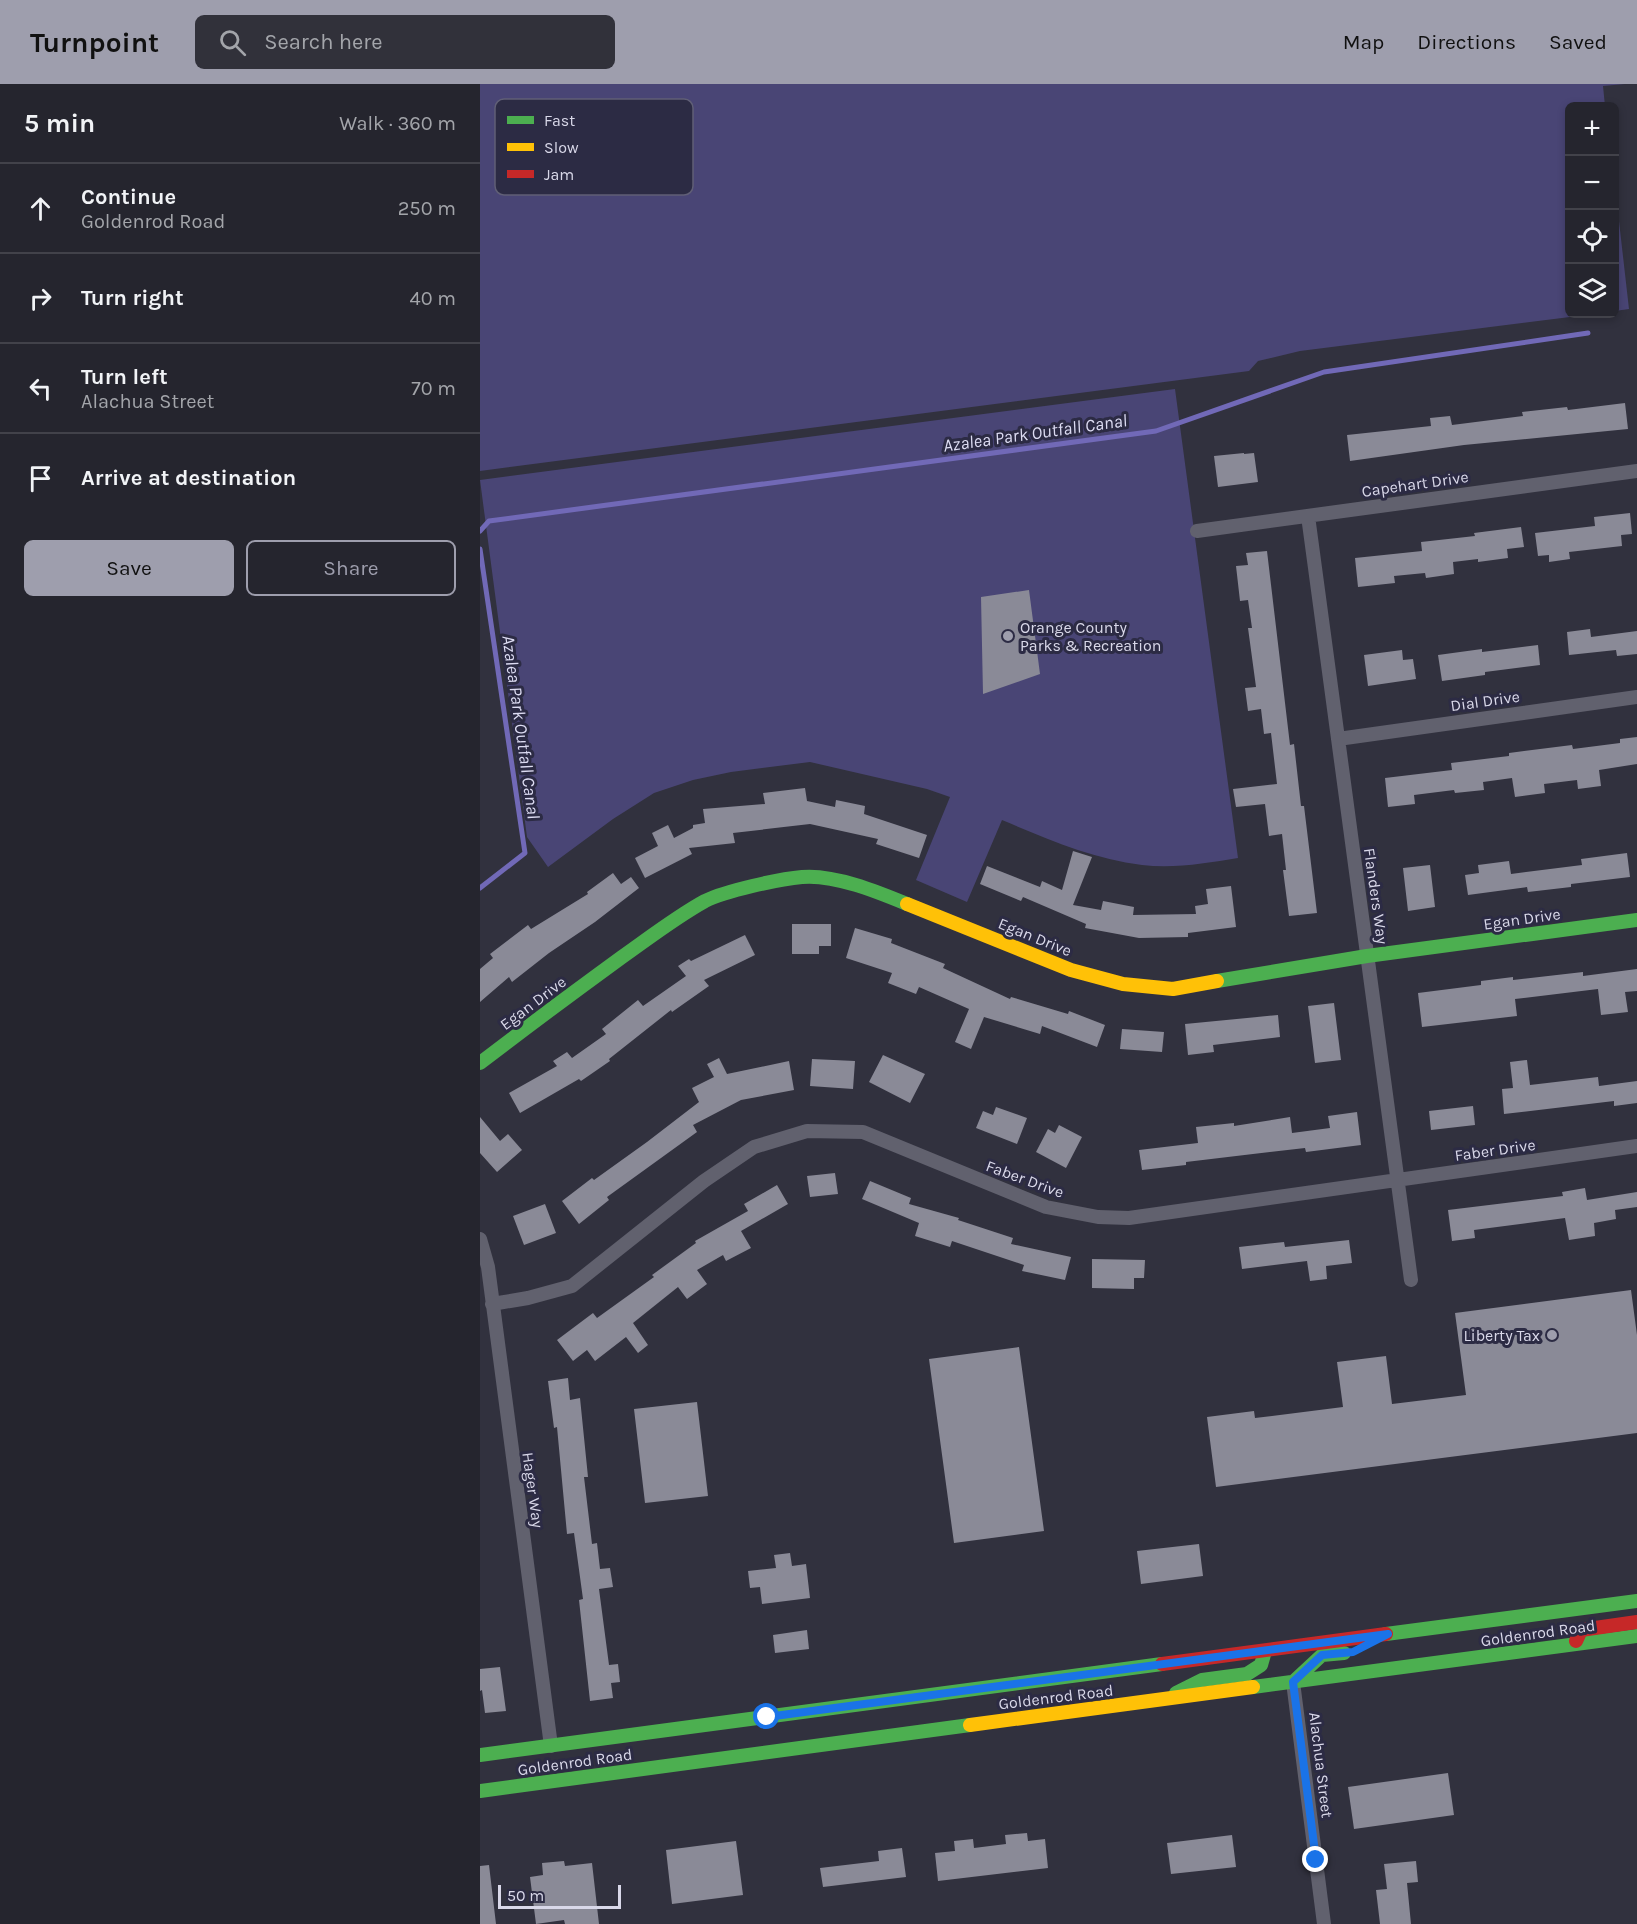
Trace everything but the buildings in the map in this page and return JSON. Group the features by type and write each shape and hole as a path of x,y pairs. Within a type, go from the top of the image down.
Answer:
{"main road":[{"name":"Egan Drive","path":"480,1063 669,924 707,900 755,886 804,878 837,881 868,888 1071,970 1123,984 1173,988 1367,956 1637,920"},
{"name":"Goldenrod Road","path":"480,1755 1637,1601"},
{"path":"1575,1644 1581,1630 1637,1622"},
{"path":"1293,1682 1322,1655 1353,1652 1388,1634"},
{"name":"Goldenrod Road","path":"480,1791 1637,1636"},
{"path":"1163,1700 1202,1680 1247,1674 1261,1665 1265,1651"}],"street":[{"name":"Capehart Drive","path":"1197,531 1637,471"},
{"name":"Flanders Way","path":"1308,516 1411,1280"},
{"name":"Dial Drive","path":"1338,739 1637,697"},
{"name":"Faber Drive","path":"492,1304 528,1298 572,1286 704,1181 754,1147 807,1131 863,1132 1046,1207 1098,1217 1129,1218 1637,1146"},
{"name":"Hager Way","path":"480,1239 488,1267 551,1746"},
{"name":"Alachua Street","path":"1293,1682 1324,1924"}],"shaded area":[{"path":"480,84 1625,84 1603,86 1605,102 1565,102 1565,318 1300,351 1258,361 1249,371 480,471"},
{"path":"1619,221 1629,309 1619,310"},
{"path":"1175,389 1238,858 1178,866 1142,865 1106,858 1070,847 1002,820 967,902 916,880 950,797 927,789 810,762 731,772 693,780 654,793 613,819 548,867 527,837 480,480"}],"waterway":[{"name":"Azalea Park Outfall Canal","path":"480,531 489,521 1156,431 1324,372 1588,333"},
{"name":"Azalea Park Outfall Canal","path":"480,549 525,853 480,888"}],"traffic: fast":[{"path":"480,1063 652,935 694,907 714,897 766,883 792,878 815,877 856,885 907,904"},
{"path":"1217,981 1367,956 1637,920"},
{"path":"1386,1634 1637,1601"},
{"path":"1253,1687 1637,1636"},
{"path":"1176,1693 1202,1680 1247,1674 1261,1665 1265,1651"},
{"path":"1293,1682 1322,1655 1344,1653"},
{"path":"480,1755 1162,1664"},
{"path":"480,1791 970,1725"}],"traffic: slow":[{"path":"907,904 1071,970 1123,984 1173,989 1217,981"},
{"path":"970,1725 1253,1687"}],"traffic: jam":[{"path":"1576,1641 1581,1630 1637,1622"},
{"path":"1162,1664 1386,1634"}],"place":[{"name":"Orange County Parks & Recreation","path":"1008,636"},
{"name":"Liberty Tax","path":"1552,1335"}],"route":[{"path":"767,1717 1388,1634 1353,1652 1322,1655 1293,1682 1316,1860"}]}
